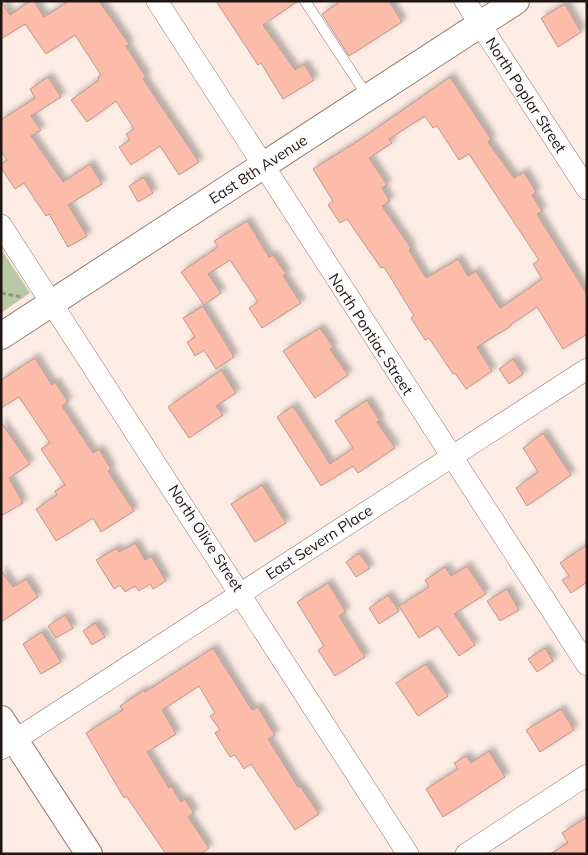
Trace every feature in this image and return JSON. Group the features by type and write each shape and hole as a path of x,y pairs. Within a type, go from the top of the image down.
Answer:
{"street":[{"name":"North Pontiac Street","path":"156,1 587,666"},
{"name":"North Poplar Street","path":"465,1 587,189"},
{"name":"East 8th Avenue","path":"1,336 516,1"},
{"name":"North Olive Street","path":"1,224 408,854"},
{"name":"East Severn Place","path":"6,736 241,593 587,369"},
{"path":"6,736 89,854"},
{"path":"466,854 587,776"}],"lane":[{"path":"305,1 368,97"}],"green space":[{"path":"1,249 30,293 1,313"}],"building":[{"path":"1,1 10,15 30,1 34,1 44,17 69,1 99,1 129,44 126,46 146,77 143,79 199,162 179,175 160,146 131,165 119,147 130,140 126,134 134,129 116,101 87,122 71,100 99,80 98,77 101,75 75,35 46,54 25,24 1,39"},
{"path":"216,1 298,1 263,25 295,70 304,64 314,80 283,99 261,63 258,65"},
{"path":"341,1 389,1 402,22 349,56 322,14"},
{"path":"565,4 581,32 558,47 541,18"},
{"path":"48,77 61,97 31,116 41,130 31,136 63,182 90,164 102,184 68,205 87,236 68,247 49,214 46,216 24,183 15,189 1,168 1,164 7,160 1,151 1,120 35,98 30,89"},
{"path":"450,77 491,139 488,142 514,178 524,172 536,192 532,195 542,211 537,214 587,294 587,334 563,349 537,307 477,347 492,371 466,389 455,373 453,374 429,338 425,340 411,318 414,316 384,267 381,268 347,219 340,223 328,205 333,201 313,169 358,141","holes":["425,116 433,128 437,126 459,160 469,154 539,260 533,264 542,279 500,308 476,271 468,276 458,259 426,278 409,250 411,248 382,206 390,201 382,188 387,185 369,158 392,143 389,139"]},
{"path":"144,177 153,193 138,202 129,186"},
{"path":"247,221 269,257 273,255 286,274 283,276 301,303 262,328 249,308 258,302 230,260 208,274 221,293 204,305 181,272 218,247 214,241"},
{"path":"203,306 234,357 216,369 204,350 195,356 187,342 195,337 183,318"},
{"path":"320,328 333,347 330,349 348,375 315,398 283,351"},
{"path":"35,358 52,385 55,382 68,402 62,406 93,453 99,449 111,469 108,471 134,511 101,532 93,518 56,541 36,509 57,495 55,491 65,485 41,449 50,443 19,397 1,408 1,380"},
{"path":"513,359 523,374 509,384 499,369"},
{"path":"221,370 236,393 216,406 223,415 189,438 168,407"},
{"path":"367,400 380,421 377,422 395,448 358,473 353,466 321,486 277,417 293,406 330,464 353,448 335,421"},
{"path":"1,422 30,464 9,478 23,503 1,516"},
{"path":"543,433 571,475 527,506 516,488 538,472 523,448"},
{"path":"262,485 286,523 255,542 231,504"},
{"path":"135,543 145,560 151,556 166,581 153,589 150,584 139,591 135,586 125,592 120,585 114,589 96,560 117,548 119,552"},
{"path":"587,545 587,582 571,593 562,580 569,576 560,563"},
{"path":"359,553 370,568 356,577 346,562"},
{"path":"467,566 486,594 454,614 475,645 459,656 438,626 419,638 399,606 429,587 425,580 445,567 451,576"},
{"path":"1,570 13,587 26,579 38,597 1,622"},
{"path":"328,583 346,612 339,616 365,657 335,676 318,650 324,646 297,602"},
{"path":"507,589 519,610 500,621 487,601"},
{"path":"388,595 399,611 379,624 369,608"},
{"path":"65,615 73,628 56,638 48,626"},
{"path":"95,623 105,637 92,645 83,631"},
{"path":"42,632 61,662 41,674 23,644"},
{"path":"213,648 252,710 258,707 275,735 268,739 298,787 300,786 319,814 295,830 251,764 244,769 235,755 230,757 215,733 220,730 210,716 215,713 199,686 162,710 176,734 147,752 169,788 171,786 181,802 185,799 194,813 188,817 209,848 200,854 166,854 126,796 124,798 86,733 123,710 120,706"},
{"path":"545,648 553,661 537,672 528,659"},
{"path":"426,664 448,696 418,716 396,683"},
{"path":"561,709 574,730 540,752 526,730"},
{"path":"489,751 505,777 443,817 426,789 458,769 454,763 466,756 471,763"},
{"path":"587,817 587,854 550,854 568,843 562,833"}]}
